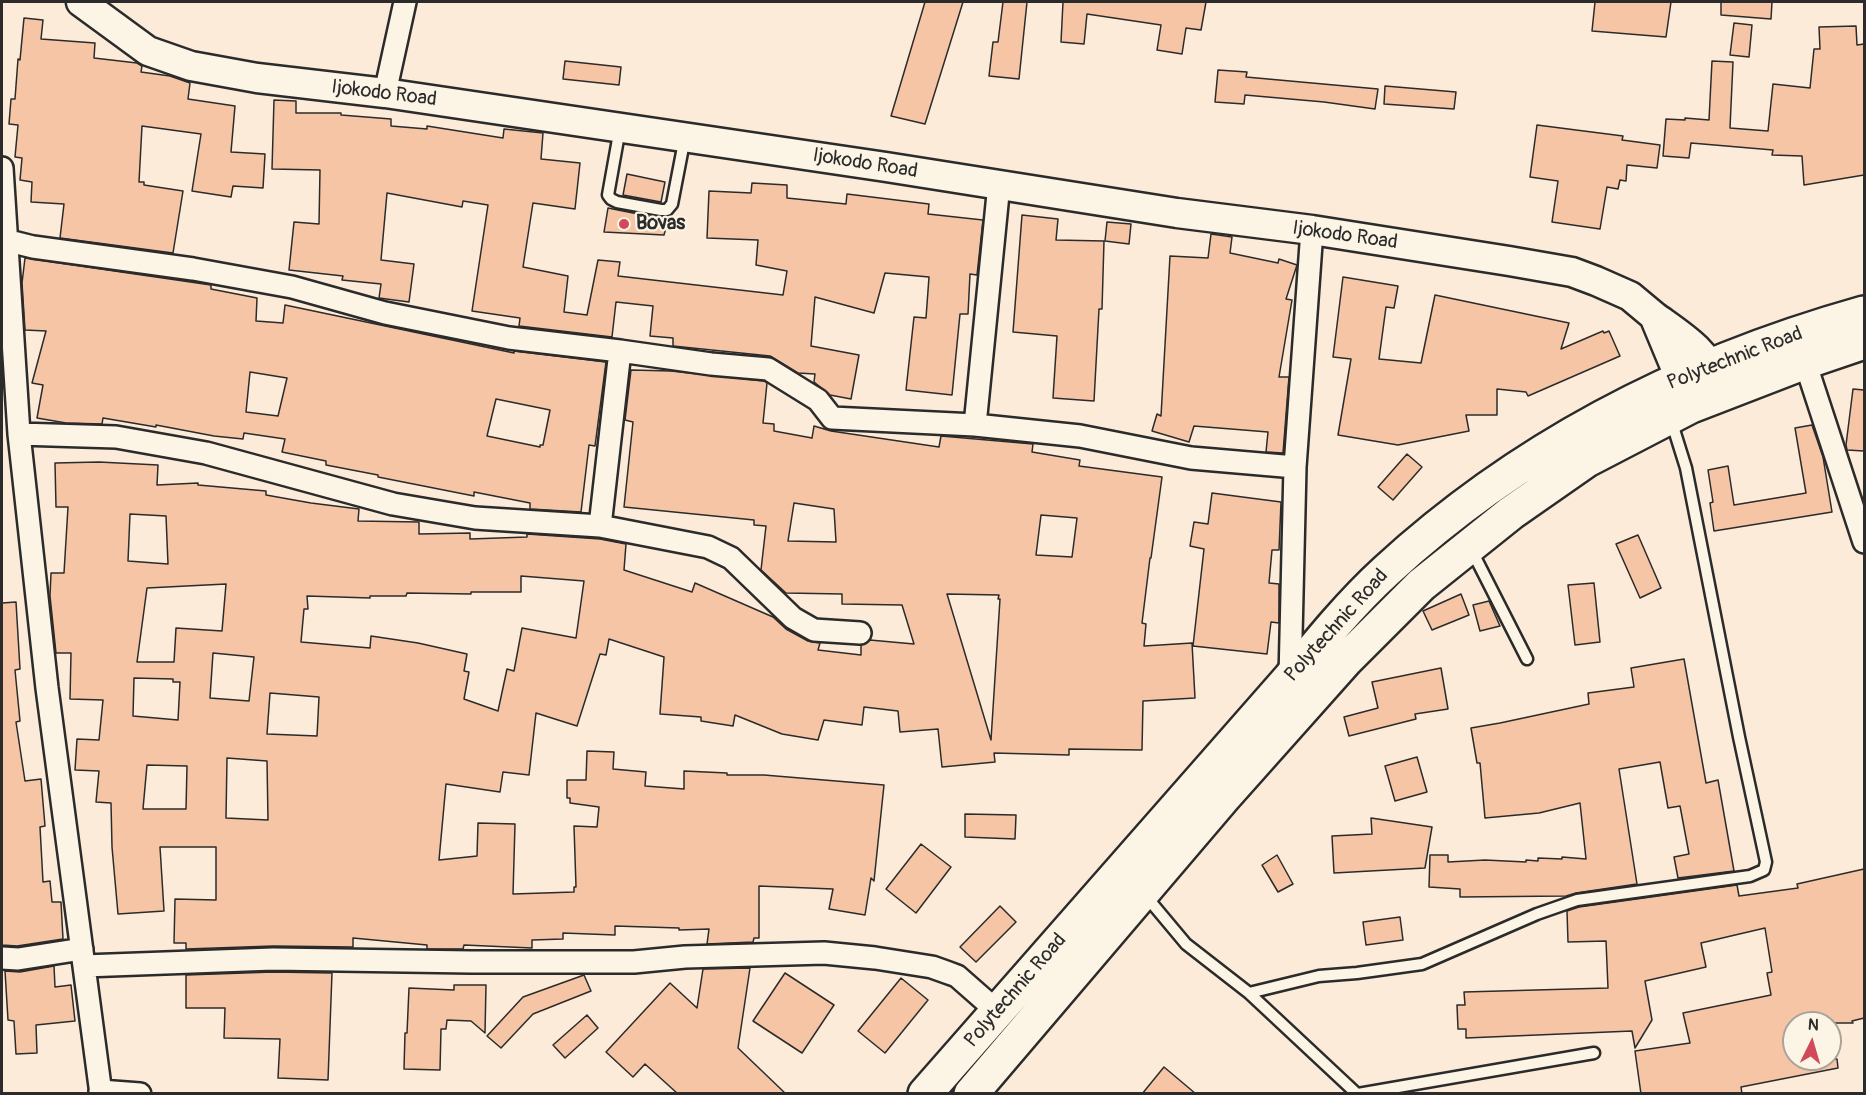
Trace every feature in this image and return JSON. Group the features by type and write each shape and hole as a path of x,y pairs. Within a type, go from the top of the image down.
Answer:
{"main road":[{"name":"Ijokodo Road","path":"81,2 148,51 191,66 257,78 385,93 685,137 1177,213 1312,230 1572,272 1630,296 1695,345 1718,379"},
{"name":"Polytechnic Road","path":"971,1094 1142,892 1346,660 1421,585 1549,485 1680,400 1788,337 1864,313"},
{"name":"Ijokodo Road","path":"1654,316 1680,400"},
{"name":"Polytechnic Road","path":"1718,379 1805,362 1864,342"},
{"name":"Polytechnic Road","path":"925,1094 1335,624 1384,572 1496,482 1575,431 1680,400"}],"street":[{"path":"385,93 405,2"},
{"path":"2,168 19,434 47,688 100,1092 140,1094"},
{"path":"975,425 999,184"},
{"path":"1290,678 1295,467 1312,230"},
{"path":"5,240 33,247 193,269 292,287 385,313 509,338 711,364 768,369 818,400 832,418 975,425 1080,436 1191,458 1295,467"},
{"path":"600,526 620,351"},
{"path":"1805,362 1864,542"},
{"path":"19,434 116,437 206,453 393,504 475,518 600,526 708,547 730,558 793,618 814,630 860,633"},
{"path":"2,958 634,962 685,957 824,953 932,967 957,976 998,1012"}],"lane":[{"path":"620,128 608,195 617,202 661,210 667,210 672,204 685,137"},
{"path":"1249,993 1319,976 1422,964 1537,914 1577,900 1750,876 1764,870 1766,862 1738,737 1686,468 1680,400"},
{"path":"1470,546 1527,659"},
{"path":"1142,892 1186,944 1249,993 1357,1094 1594,1053"}],"building":[{"path":"925,2 963,2 925,124 891,116"},
{"path":"1003,2 1027,2 1019,79 989,76 993,42 998,42"},
{"path":"1063,2 1206,2 1201,30 1186,28 1182,54 1157,50 1161,25 1087,14 1084,44 1061,42"},
{"path":"1595,2 1671,2 1666,37 1592,31"},
{"path":"1721,2 1772,2 1771,19 1721,15"},
{"path":"24,18 43,20 41,39 95,43 94,58 137,63 142,66 141,72 170,76 190,83 188,99 235,106 231,152 265,154 263,188 233,186 231,197 192,191 201,134 142,126 139,182 144,182 144,185 183,191 173,253 60,238 64,204 31,202 32,182 20,180 22,158 15,157 18,125 9,124 11,99 15,99"},
{"path":"1734,23 1752,25 1749,57 1730,55"},
{"path":"1856,26 1857,45 1864,44 1864,175 1804,185 1802,156 1772,155 1773,150 1691,143 1689,158 1663,156 1666,119 1709,120 1712,61 1733,62 1730,128 1768,131 1773,84 1810,88 1814,49 1820,49 1819,27"},
{"path":"565,61 621,67 619,85 563,79"},
{"path":"1218,70 1247,72 1246,77 1378,89 1375,109 1245,95 1244,104 1215,102"},
{"path":"1385,86 1456,92 1454,109 1384,104"},
{"path":"274,100 296,101 296,113 341,113 341,115 391,119 391,126 427,129 427,126 503,138 504,129 543,133 541,159 580,163 575,209 533,203 523,267 568,276 564,312 587,315 598,260 620,262 618,276 783,295 787,271 756,265 758,240 707,238 709,191 751,193 752,183 787,185 787,198 846,204 847,194 929,204 928,214 983,220 977,275 970,274 968,314 960,314 952,395 906,390 914,317 926,318 929,277 885,273 874,313 815,297 811,346 859,355 851,399 830,395 814,382 815,374 798,373 770,356 673,346 673,338 650,336 653,306 616,302 612,337 519,326 520,318 472,311 488,205 463,201 462,207 387,193 381,260 414,264 409,302 379,298 381,284 342,280 343,276 289,270 294,222 319,224 320,170 272,169"},
{"path":"1537,125 1623,136 1622,140 1660,145 1657,168 1627,165 1626,181 1620,180 1618,189 1607,187 1600,229 1552,222 1558,181 1530,177"},
{"path":"627,174 665,182 661,202 623,195"},
{"path":"608,208 668,220 664,235 604,232"},
{"path":"1022,215 1058,219 1056,240 1104,241 1102,309 1099,309 1094,401 1053,398 1057,336 1013,332"},
{"path":"1107,222 1131,224 1129,244 1105,241"},
{"path":"1211,234 1232,237 1230,253 1278,263 1279,259 1297,265 1286,299 1292,300 1279,377 1289,377 1283,453 1266,452 1268,432 1194,426 1189,442 1152,431 1157,414 1161,416 1170,256 1208,258"},
{"path":"25,258 211,285 211,289 257,298 256,321 283,323 285,305 514,353 514,351 606,362 595,446 589,445 581,512 530,509 530,503 474,492 474,496 326,465 326,461 282,452 285,439 244,433 243,439 214,436 103,418 102,424 66,423 37,418 43,385 32,383 46,331 25,330 22,283","holes":["250,372 287,378 278,416 246,412","496,399 550,410 543,445 540,447 487,436"]},
{"path":"1343,277 1398,286 1394,308 1386,307 1379,359 1421,363 1435,295 1569,323 1561,349 1603,331 1604,333 1609,331 1620,356 1528,396 1526,392 1497,389 1497,415 1466,415 1469,431 1398,445 1338,435 1351,359 1333,357"},
{"path":"631,370 671,371 764,381 767,383 763,423 774,424 774,431 812,438 814,426 831,431 939,447 941,436 1033,444 1032,452 1080,460 1079,466 1162,477 1142,623 1146,624 1144,646 1192,643 1195,698 1143,701 1142,750 1069,749 1069,755 994,753 995,762 942,767 938,729 900,732 898,711 864,707 862,725 824,720 818,740 782,734 735,715 733,726 701,721 701,717 660,714 664,657 609,639 606,655 600,654 577,726 536,713 529,775 503,772 500,792 446,784 439,860 477,856 478,823 515,824 513,894 574,892 574,887 576,887 574,826 597,827 599,807 570,803 570,798 567,798 567,780 586,780 587,751 614,752 613,769 646,772 645,786 684,789 684,771 884,785 874,881 871,878 865,915 829,909 833,889 759,886 759,938 754,938 753,942 707,944 709,929 679,930 679,928 615,926 615,935 563,933 563,939 532,940 532,948 464,945 463,949 427,949 427,945 353,938 353,947 273,946 186,949 186,943 174,943 175,899 216,900 216,847 160,847 164,911 118,914 111,803 96,802 99,771 75,770 77,739 99,740 103,700 70,699 71,653 56,653 50,596 51,573 64,573 68,507 56,507 55,463 99,462 158,465 157,485 198,483 198,485 266,491 266,495 359,509 358,521 419,522 419,534 470,533 470,539 527,537 527,534 600,539 626,544 624,570 692,592 695,583 773,617 786,629 808,641 820,643 818,650 861,655 861,645 870,640 914,644 902,605 842,604 842,594 786,593 761,570 766,526 754,525 754,520 624,507 633,422 625,420","holes":["794,503 834,509 836,542 788,541","130,514 166,516 168,564 128,561","1041,515 1077,518 1072,557 1036,555","521,576 584,581 576,638 522,628 514,671 507,669 498,711 464,699 469,672 464,671 467,654 371,636 370,648 301,642 304,609 308,609 307,596 370,598 370,596 406,596 407,593 471,594 471,592 521,592","226,584 222,631 176,628 174,662 137,662 147,588","947,594 999,595 998,599 1000,599 991,740","213,653 254,657 249,701 210,698","134,678 173,679 173,682 180,682 178,720 133,716","270,693 319,697 317,736 267,734","227,758 267,761 268,820 226,818","147,765 187,766 186,809 143,809"]},
{"path":"1853,389 1864,390 1864,451 1847,450 1846,445"},
{"path":"1812,425 1823,457 1832,512 1714,531 1710,503 1713,502 1708,470 1728,466 1734,505 1806,493 1795,428"},
{"path":"1407,454 1422,467 1393,500 1378,487"},
{"path":"1212,493 1281,502 1279,550 1272,550 1269,583 1279,584 1279,623 1271,622 1267,654 1193,646 1204,549 1190,546 1194,522 1208,524"},
{"path":"1638,535 1661,588 1640,598 1616,544"},
{"path":"1594,583 1600,642 1575,645 1568,585"},
{"path":"1461,594 1469,615 1432,630 1423,611"},
{"path":"1489,601 1500,626 1480,631 1473,605"},
{"path":"16,602 20,669 15,670 20,721 16,722 25,781 41,779 45,826 40,827 43,882 50,881 52,902 61,902 63,939 17,946 2,945 2,603"},
{"path":"1684,659 1706,783 1718,780 1734,871 1678,878 1674,857 1689,854 1680,806 1668,808 1660,762 1619,769 1637,884 1566,896 1460,897 1460,889 1429,887 1430,855 1448,855 1448,862 1485,860 1526,862 1526,860 1538,861 1538,858 1562,859 1562,857 1586,859 1580,803 1539,813 1485,818 1480,763 1477,763 1471,728 1589,704 1588,693 1634,687 1631,668"},
{"path":"1441,668 1448,709 1415,714 1416,719 1349,736 1344,717 1378,708 1372,682"},
{"path":"1417,757 1427,792 1395,801 1385,766"},
{"path":"965,814 1016,815 1015,839 965,837"},
{"path":"1371,818 1432,827 1425,868 1334,873 1332,836 1372,834"},
{"path":"921,844 951,867 916,913 886,889"},
{"path":"1277,855 1293,884 1278,892 1262,865"},
{"path":"1864,869 1864,1018 1852,1021 1853,1023 1842,1023 1842,1011 1782,1011 1782,1071 1823,1071 1741,1087 1742,1094 1641,1094 1635,1051 1690,1043 1683,1013 1771,995 1767,973 1772,972 1765,928 1701,943 1706,967 1645,981 1652,1020 1635,1048 1632,1031 1466,1038 1466,1029 1458,1029 1457,1005 1465,1005 1464,992 1608,988 1606,941 1568,942 1567,911 1579,907 1737,885 1739,896 1798,888 1797,884"},
{"path":"1000,906 1016,922 976,962 960,947"},
{"path":"1400,917 1403,940 1366,945 1363,922"},
{"path":"54,966 55,987 71,985 75,1021 36,1025 37,1053 16,1054 14,1021 8,1020 5,971 20,972"},
{"path":"750,968 738,1048 786,1094 678,1094 645,1064 633,1077 606,1052 670,983 697,1008 703,969"},
{"path":"273,972 332,973 328,1080 278,1078 280,1039 224,1038 225,1008 186,1008 186,975"},
{"path":"785,973 834,1005 802,1053 753,1021"},
{"path":"584,975 591,991 533,1014 501,1048 487,1036 523,997"},
{"path":"901,978 928,1000 885,1053 858,1031"},
{"path":"454,985 486,985 485,1033 471,1021 447,1020 446,1029 441,1029 440,1070 404,1069 409,988 454,990"},
{"path":"587,1015 598,1028 565,1058 553,1045"},
{"path":"1164,1067 1196,1094 1142,1094"}],"place":[{"name":"Bovas","path":"624,224"}]}
